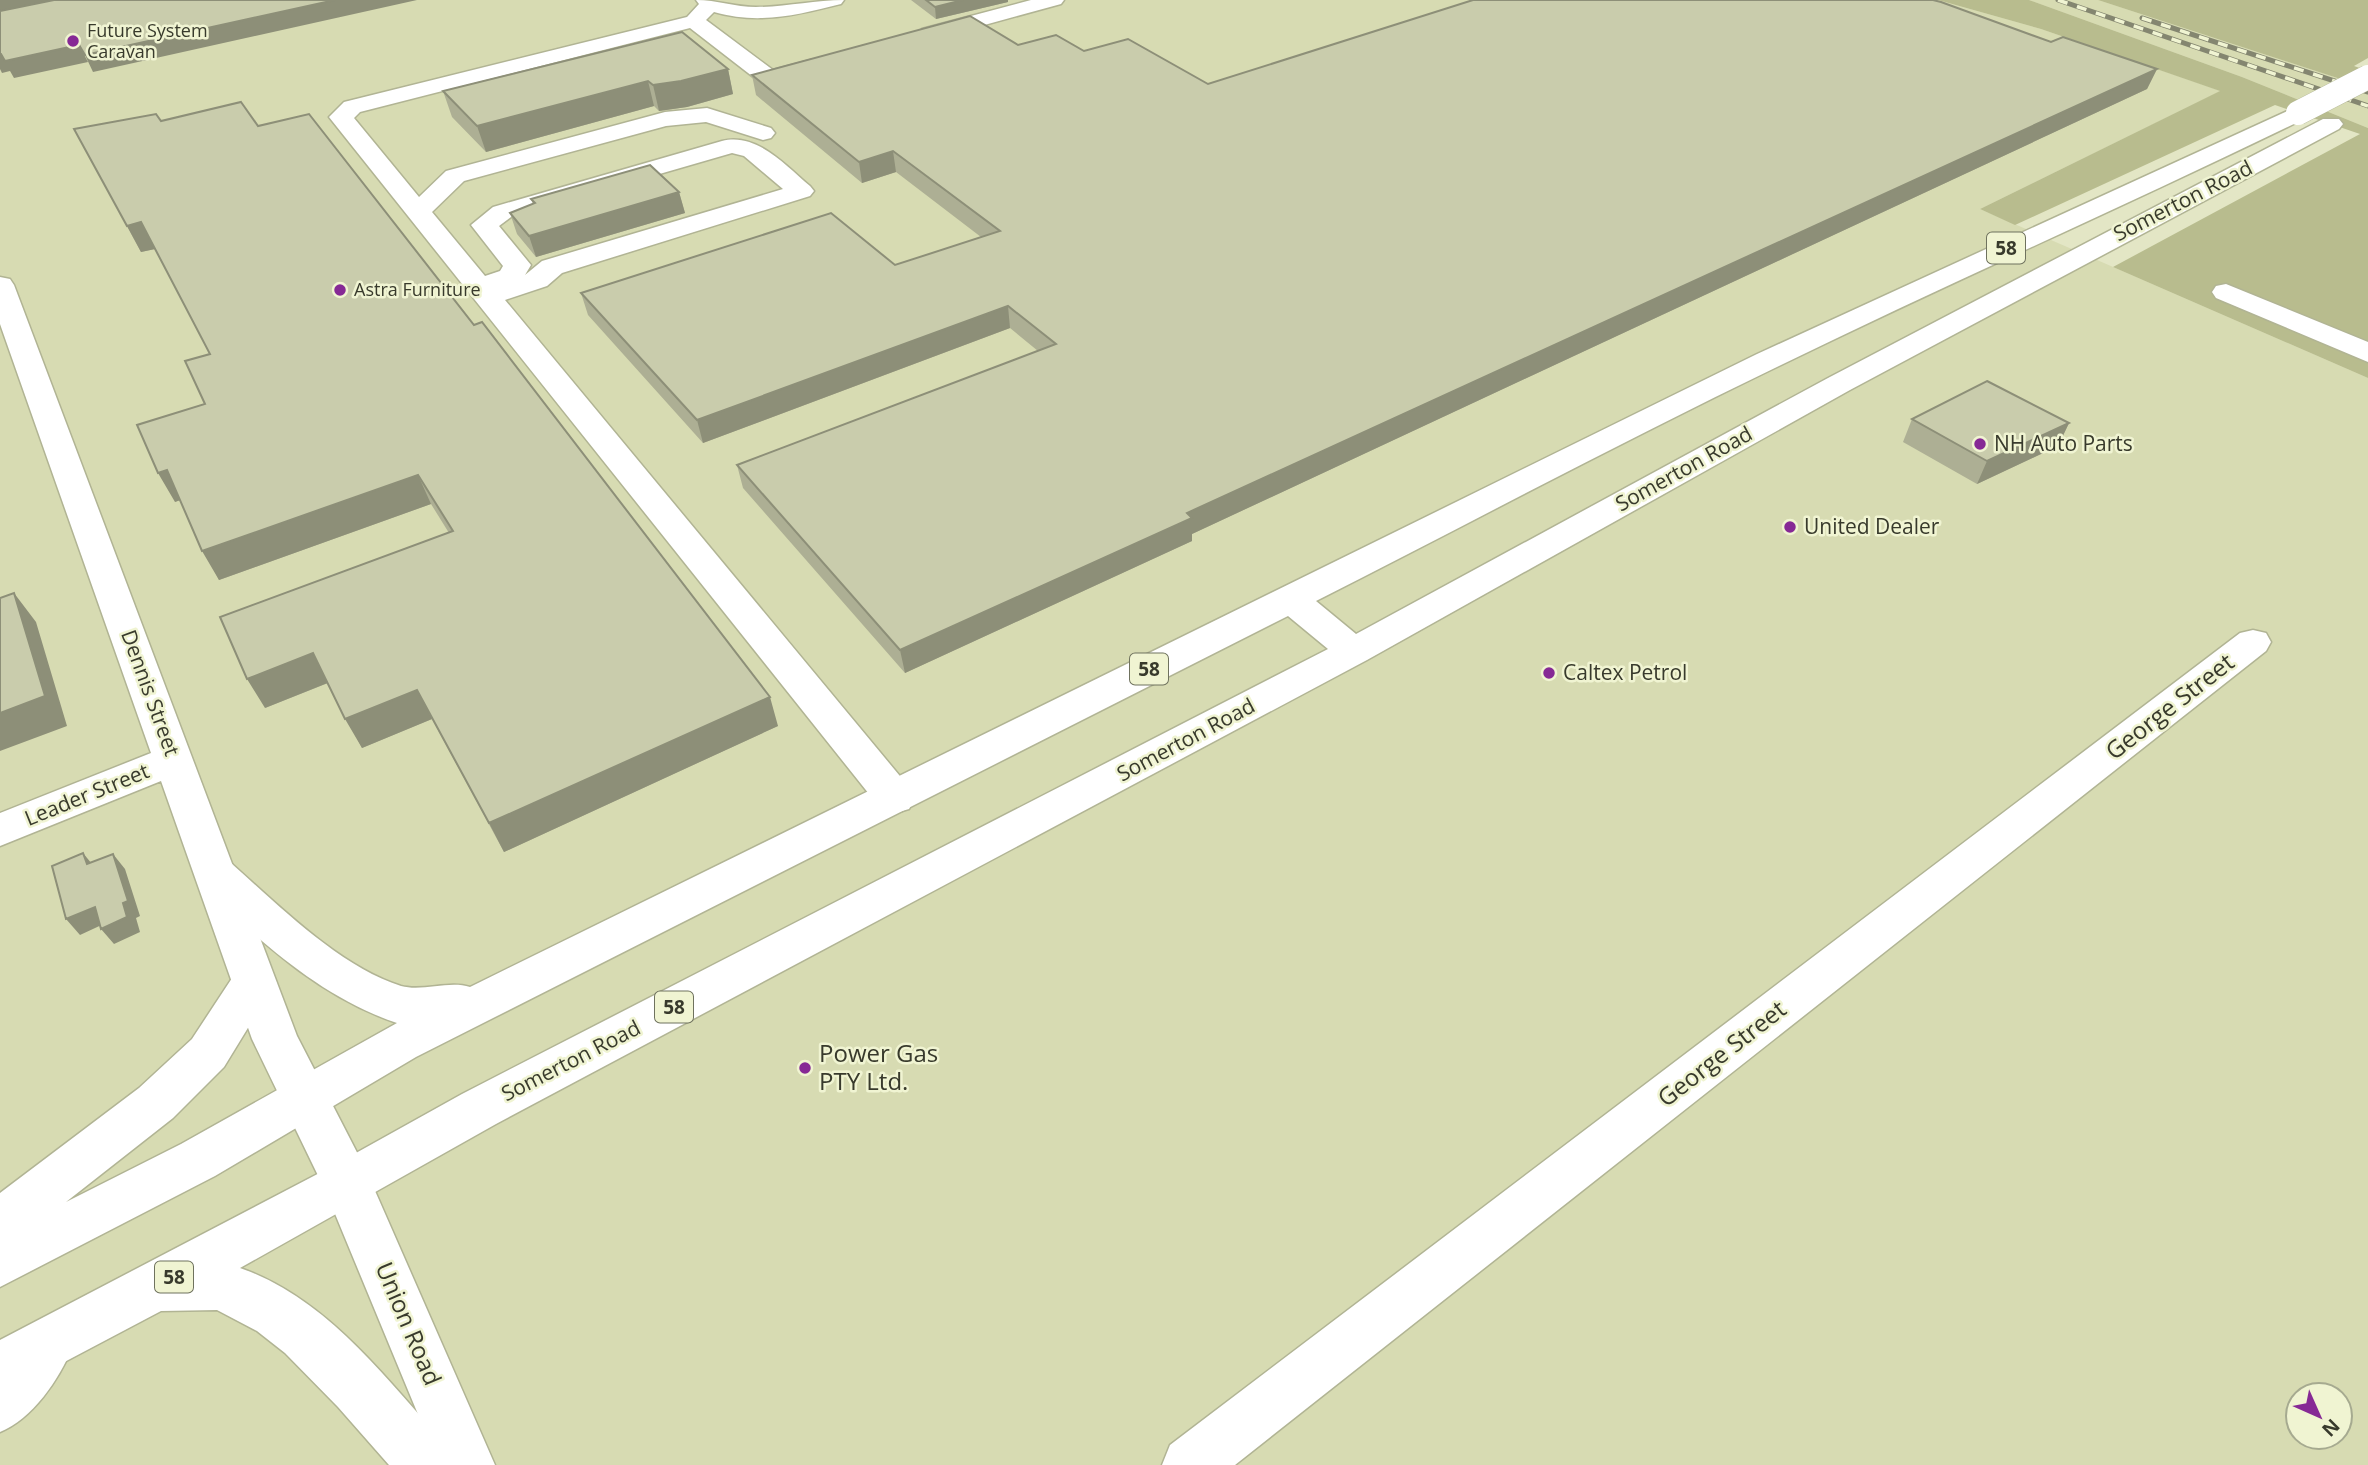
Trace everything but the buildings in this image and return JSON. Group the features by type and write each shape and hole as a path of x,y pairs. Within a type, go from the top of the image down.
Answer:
{"main road":[{"path":"834,0 768,15 710,13 352,107 341,117 409,174 418,212 895,798"},
{"path":"911,39 1054,0"},
{"path":"710,13 768,15"},
{"path":"710,13 769,78 834,60"},
{"name":"Somerton Road","path":"0,1262 198,1160 401,1042 895,798 1767,360 2031,236 2143,188 2368,77"},
{"name":"Somerton Road","path":"0,1369 347,1184 479,1109 1354,651 1839,384 2356,111"},
{"path":"409,174 455,176 665,119 707,115 763,134"},
{"path":"679,138 752,151 801,191 552,267 537,280 483,292 511,276 517,265 484,225 483,195 679,138"},
{"path":"484,225 502,212 732,146"},
{"path":"418,212 455,176"},
{"name":"Dennis Street","path":"0,285 275,1039 304,1099"},
{"path":"2226,292 2368,353"},
{"path":"1289,598 1354,651"},
{"name":"George Street","path":"1190,1465 2253,642"},
{"name":"Leader Street","path":"0,830 175,760"},
{"path":"216,875 293,944 373,996 406,1006 482,1003"},
{"path":"0,1223 164,1095 208,1053 254,982"},
{"name":"Union Road","path":"304,1099 347,1184 467,1465"},
{"path":"155,1286 214,1285 252,1296 316,1345 426,1465"},
{"path":"0,1405 48,1343"}],"shaded area":[{"path":"0,0 1938,0 2041,29 2221,91 1980,209 2368,378 2368,1465 0,1465"},
{"path":"1938,0 2029,0 2242,77 2368,128 2368,378 2113,267 2360,134 2275,105 2015,225 1980,209 2220,91 2041,29"},
{"path":"2029,0 2098,0 2368,88 2368,128 2242,77"},
{"path":"2098,0 2368,0 2368,58 2354,66 2368,71 2368,88"}],"railway":[{"path":"2058,0 2368,106"},
{"path":"2142,18 2368,92"}],"place":[{"name":"Future System Caravan","path":"73,41"},
{"name":"Astra Furniture","path":"340,290"},
{"name":"NH Auto Parts","path":"1980,444"},
{"name":"United Dealer","path":"1790,527"},
{"name":"Caltex Petrol","path":"1549,673"},
{"name":"Power Gas PTY Ltd.","path":"805,1068"}]}
